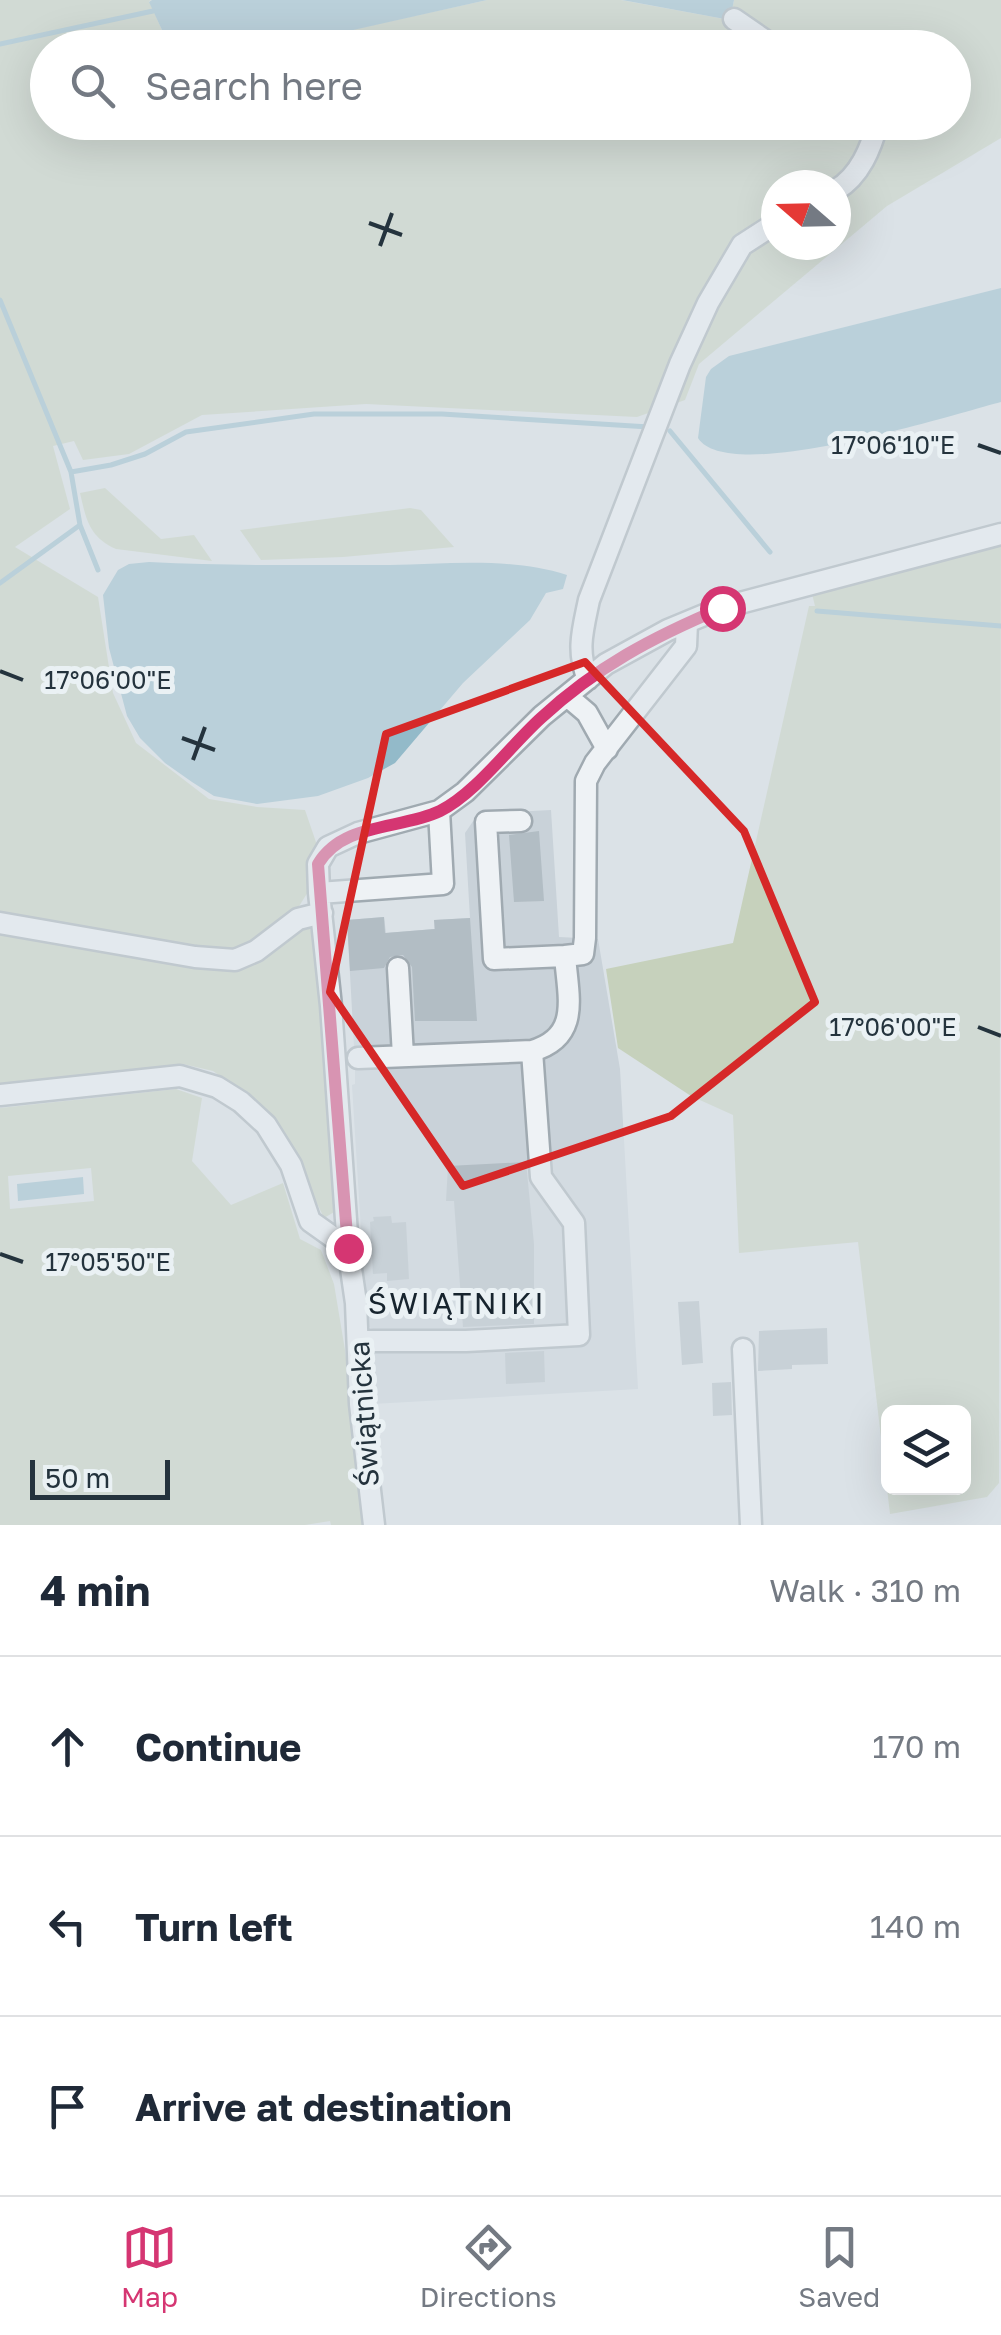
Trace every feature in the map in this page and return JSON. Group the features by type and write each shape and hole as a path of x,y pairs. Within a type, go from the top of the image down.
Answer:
{"street":[{"path":"734,18 751,30"},
{"path":"851,179 864,161 872,140"},
{"path":"588,678 581,662 580,641 589,600 680,364 708,303 742,246 761,233"},
{"path":"0,924 195,957 235,960 256,951 320,903 443,884 439,811 606,664 722,608 1001,534"},
{"path":"521,821 486,822 494,960 583,954 586,781 686,646 687,622"},
{"path":"567,696 587,714 608,749"},
{"name":"Świątnicka","path":"374,1525 360,1404 356,1303 338,1133 332,1006 318,864 328,847 358,833 439,811"},
{"path":"358,1058 532,1051 550,1046 564,1031 569,1010 565,956"},
{"path":"398,968 403,1056"},
{"path":"358,1341 579,1335 574,1224 541,1177 532,1051"},
{"path":"0,1095 180,1076 217,1088 266,1125 291,1165 310,1221 348,1248"},
{"path":"743,1349 751,1525"}],"highlighted area":[{"path":"585,662 744,831 815,1002 671,1116 463,1186 330,992 386,734"}],"shaded area":[{"path":"551,810 559,937 598,939 620,1069 638,1389 372,1404 368,1353 375,1349 375,1330 367,1326 352,1085 355,1064 347,920 384,917 386,933 434,929 434,920 470,918 465,833 478,814"}],"green space":[{"path":"0,0 152,0 149,1 162,30 30,30 30,140 971,140 971,30 350,30 487,0 621,0 730,20 734,0 1001,0 1001,138 887,206 851,236 851,170 761,170 761,260 823,260 699,364 685,400 637,417 366,404 202,415 129,454 83,460 74,441 53,446 70,509 15,547 98,597 113,693 136,743 209,799 305,810 318,848 308,892 296,911 316,937 321,969 336,1211 324,1218 286,1138 255,1100 213,1071 183,1064 0,1084"},
{"path":"105,488 161,539 194,535 212,561 116,549 107,544 90,526 80,493"},
{"path":"410,508 421,510 454,547 261,560 240,530"},
{"path":"1001,541 999,1483 987,1497 890,1514 888,1495 971,1495 971,1405 881,1405 881,1438 858,1242 739,1253 733,1115 691,1096 618,1048 606,969 733,943 809,606 815,606 811,590"},
{"path":"176,1089 202,1098 192,1161 231,1205 283,1183 300,1239 321,1250 334,1284 366,1525 331,1525 330,1521 305,1525 0,1525 0,1108","holes":["91,1168 94,1201 10,1209 8,1176"]}],"water":[{"path":"487,0 353,30 162,30 149,2"},
{"path":"622,0 734,0 730,20"},
{"path":"1001,288 1001,402 891,432 794,451 718,451 698,438 706,377 729,356"},
{"path":"479,563 524,566 567,575 563,589 546,593 530,620 463,683 395,763 368,778 318,796 257,804 214,796 192,782 140,738 127,716 109,648 103,595 118,570 129,564"},
{"path":"83,1177 84,1194 18,1201 17,1184"}],"building":[{"path":"539,831 544,901 514,902 509,835"},
{"path":"384,917 385,933 435,929 434,920 470,918 477,1021 415,1021 412,967 403,955 390,957 384,968 350,971 347,920"},
{"path":"526,1162 534,1244 534,1324 463,1327 454,1201 446,1201 448,1166"},
{"path":"391,1216 392,1223 406,1222 409,1279 387,1281 387,1273 373,1274 370,1222 373,1217"},
{"path":"699,1301 703,1363 682,1365 678,1302"},
{"path":"827,1328 828,1364 758,1371 759,1331"},
{"path":"544,1351 545,1382 506,1384 505,1353"},
{"path":"731,1382 732,1415 713,1416 712,1383"}],"waterway":[{"path":"65,30 153,11"},
{"path":"0,44 30,38"},
{"path":"0,300 71,472 80,525 98,570"},
{"path":"71,472 145,454 186,432 314,414 442,414 649,427"},
{"path":"670,431 770,552"},
{"path":"0,583 80,525"},
{"path":"817,611 1001,626"}],"district":[{"name":"ŚWIĄTNIKI","path":"457,1304"}],"route":[{"path":"348,1248 318,864 328,847 358,833 439,811 465,792 542,716 606,664 668,630 722,608"}]}
